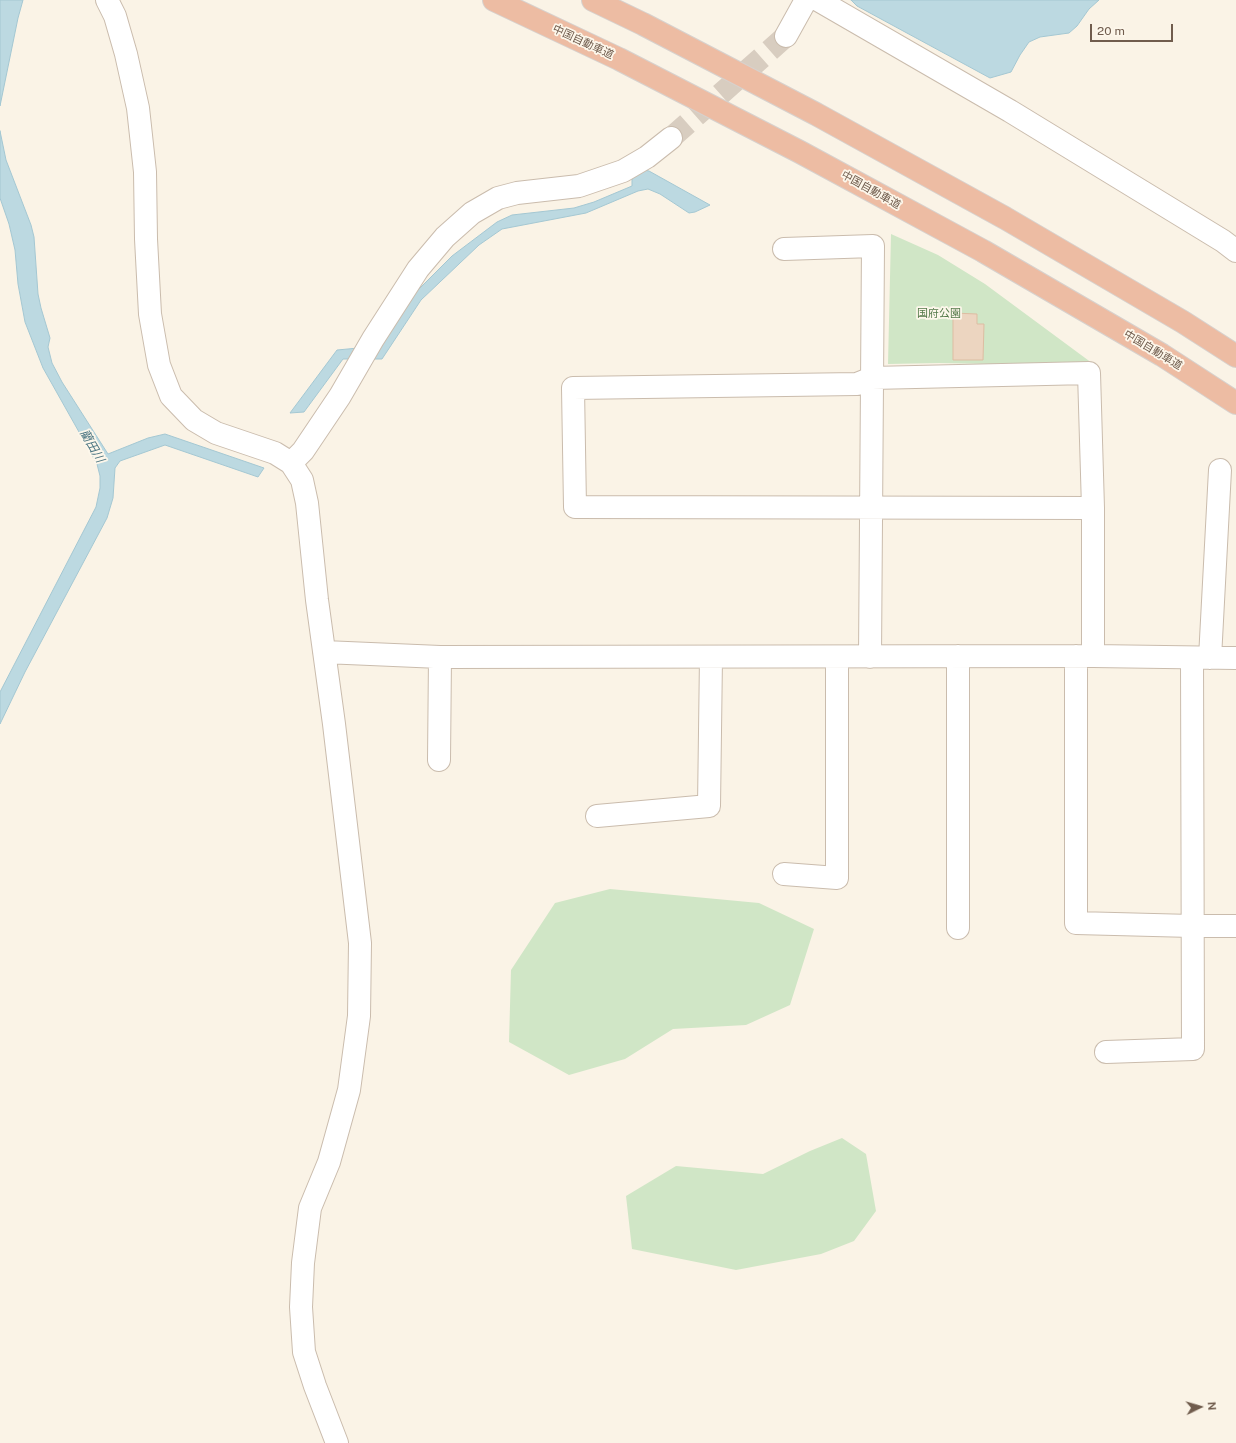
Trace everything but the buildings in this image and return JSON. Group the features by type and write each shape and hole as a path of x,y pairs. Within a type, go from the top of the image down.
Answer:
{"highway":[{"name":"中国自動車道","path":"494,0 619,59 800,152 983,251 1162,355 1236,403"},
{"path":"592,0 650,28 816,114 1004,218 1183,322 1236,356"}],"street":[{"path":"107,0 115,16 126,54 138,108 145,172 146,239 150,314 159,365 171,396 194,420 216,433 275,453 291,463 302,480 307,503 317,600 360,943 359,1016 349,1090 330,1162 310,1208 303,1263 301,1307 304,1352 315,1386 337,1443"},
{"path":"786,36 806,0"},
{"path":"818,0 1017,116 1236,250"},
{"path":"291,463 303,451 340,396 373,339 418,269 445,237 472,214 498,198 517,193 579,186 623,171 647,157 671,138"},
{"path":"784,249 873,246 870,657"},
{"path":"1093,508 575,507 573,388 857,384 872,378 1090,373 1093,508 1084,656 1076,923 1236,926"},
{"path":"1106,1052 1193,1049 1192,926 1201,658 1220,470"},
{"path":"324,652 440,657 1084,656 1236,658"},
{"path":"958,656 958,928"},
{"path":"439,760 440,657"},
{"path":"597,816 709,806 711,657"},
{"path":"784,874 837,878 837,657"}],"green space":[{"name":"国府公園","path":"891,234 938,255 985,284 1096,366 939,363 888,364"},
{"path":"610,889 759,903 814,929 790,1005 746,1025 673,1029 625,1059 569,1075 509,1042 511,970 555,903"},
{"path":"842,1138 866,1154 876,1211 854,1241 821,1254 736,1270 632,1249 626,1196 676,1166 763,1174 810,1151"}],"water":[{"path":"0,0 23,0 0,106"},
{"path":"851,0 1099,0 1089,9 1077,26 1069,33 1040,37 1029,42 1011,72 990,78 857,6"},
{"name":"藺田川","path":"0,131 6,160 31,225 34,237 38,294 50,338 48,347 52,363 62,382 108,454 148,438 165,434 264,468 258,477 165,445 120,461 115,468 113,498 107,518 25,672 0,724 0,692 96,507 100,488 100,476 97,464 43,368 25,322 18,284 15,250 9,224 0,198"},
{"path":"644,170 649,171 710,205 695,212 689,213 660,194 648,189 638,191 586,213 502,229 479,245 421,300 382,359 343,359 304,412 290,413 337,350 380,346 411,297 452,256 497,222 512,215 574,208 594,202 632,186 632,179 637,172"}],"tunnel":[{"path":"671,138 786,36"}]}
